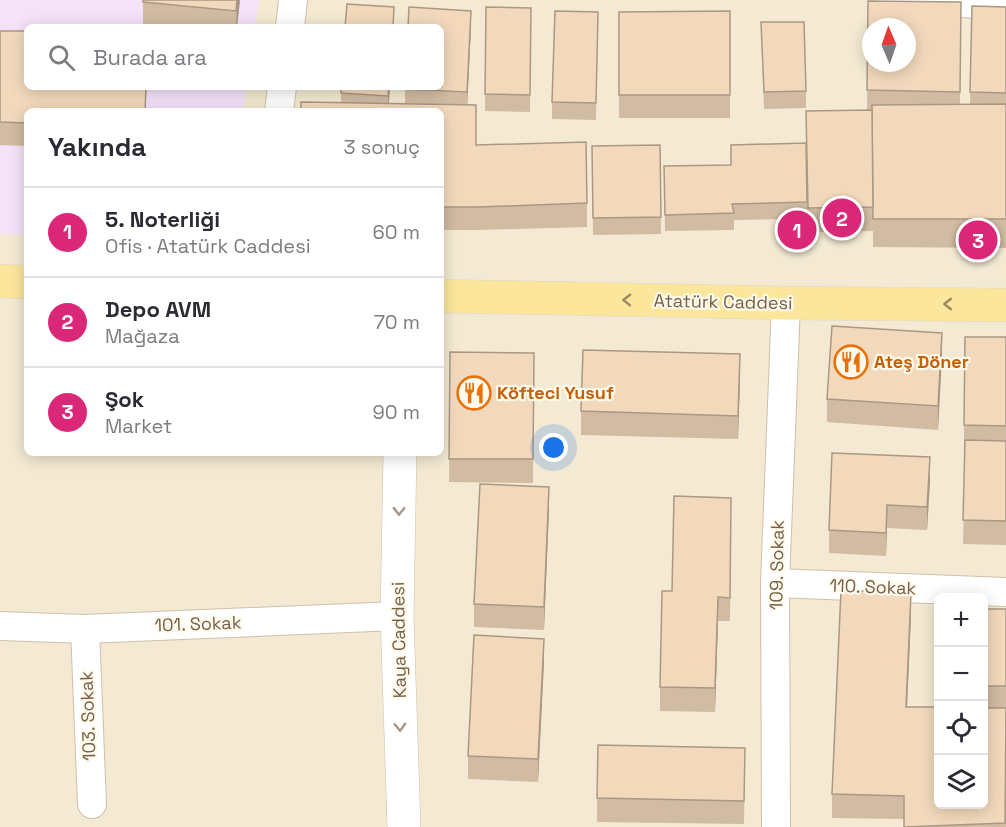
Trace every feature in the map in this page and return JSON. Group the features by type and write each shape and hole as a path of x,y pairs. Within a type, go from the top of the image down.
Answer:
{"main road":[{"path":"0,281 24,282"},
{"name":"Atatürk Caddesi","path":"444,296 1006,305"}],"street":[{"path":"290,24 293,0"},
{"path":"887,0 1006,5"},
{"path":"279,108 282,90"},
{"name":"109. Sokak","path":"776,827 776,583 786,303"},
{"name":"Kaya Caddesi","path":"400,456 397,616 404,827"},
{"name":"110. Sokak","path":"776,583 1006,592"},
{"name":"101. Sokak","path":"0,626 86,628 397,616"},
{"name":"103. Sokak","path":"86,628 92,804"}],"shaded area":[{"path":"0,0 1006,0 1006,827 0,827"},
{"path":"0,0 259,0 255,24 24,24 24,90 246,90 244,108 24,108 24,235 0,234"}],"building":[{"path":"143,0 237,0 236,11 143,2"},
{"path":"868,1 961,2 960,92 867,90 867,72 916,72 916,18 868,18"},
{"path":"347,4 394,7 393,24 345,24"},
{"path":"972,6 1006,7 1006,93 970,92"},
{"path":"409,7 471,11 467,92 426,90 444,90 444,24 408,24"},
{"path":"486,7 531,8 530,95 485,94"},
{"path":"555,11 598,12 596,103 552,102"},
{"path":"730,11 730,95 619,95 619,12"},
{"path":"761,22 804,22 806,91 764,92"},
{"path":"0,31 24,31 24,90 146,90 145,108 24,108 24,123 0,122"},
{"path":"341,90 389,90 388,96 341,93"},
{"path":"301,102 476,105 476,145 586,142 587,203 444,207 444,108 301,108"},
{"path":"1006,104 1006,219 873,219 872,105"},
{"path":"872,110 873,207 808,208 806,111"},
{"path":"806,143 807,202 732,204 734,213 665,215 664,166 731,165 731,145"},
{"path":"660,145 661,217 593,218 592,146"},
{"path":"832,326 942,333 938,406 827,399"},
{"path":"965,337 1006,337 1006,426 964,425"},
{"path":"583,350 740,354 738,416 581,411"},
{"path":"450,352 534,353 533,459 449,459"},
{"path":"965,440 1006,441 1006,521 963,520"},
{"path":"832,453 930,457 927,507 887,505 886,533 829,530"},
{"path":"480,484 549,487 544,607 474,604"},
{"path":"674,496 731,498 730,598 718,597 715,688 660,687 662,591 672,591"},
{"path":"841,590 911,593 906,707 934,707 934,809 988,809 988,708 1006,708 1005,823 904,827 904,796 832,794"},
{"path":"988,609 1006,609 1006,686 988,686"},
{"path":"474,635 544,639 538,759 468,756"},
{"path":"598,745 745,748 744,801 597,798"}],"place":[{"name":"Depo AVM","path":"842,218"},
{"name":"5. Noterliği","path":"797,230"},
{"name":"Şok","path":"978,240"},
{"name":"Ateş Döner","path":"851,362"},
{"name":"Köfteci Yusuf","path":"474,393"}]}
